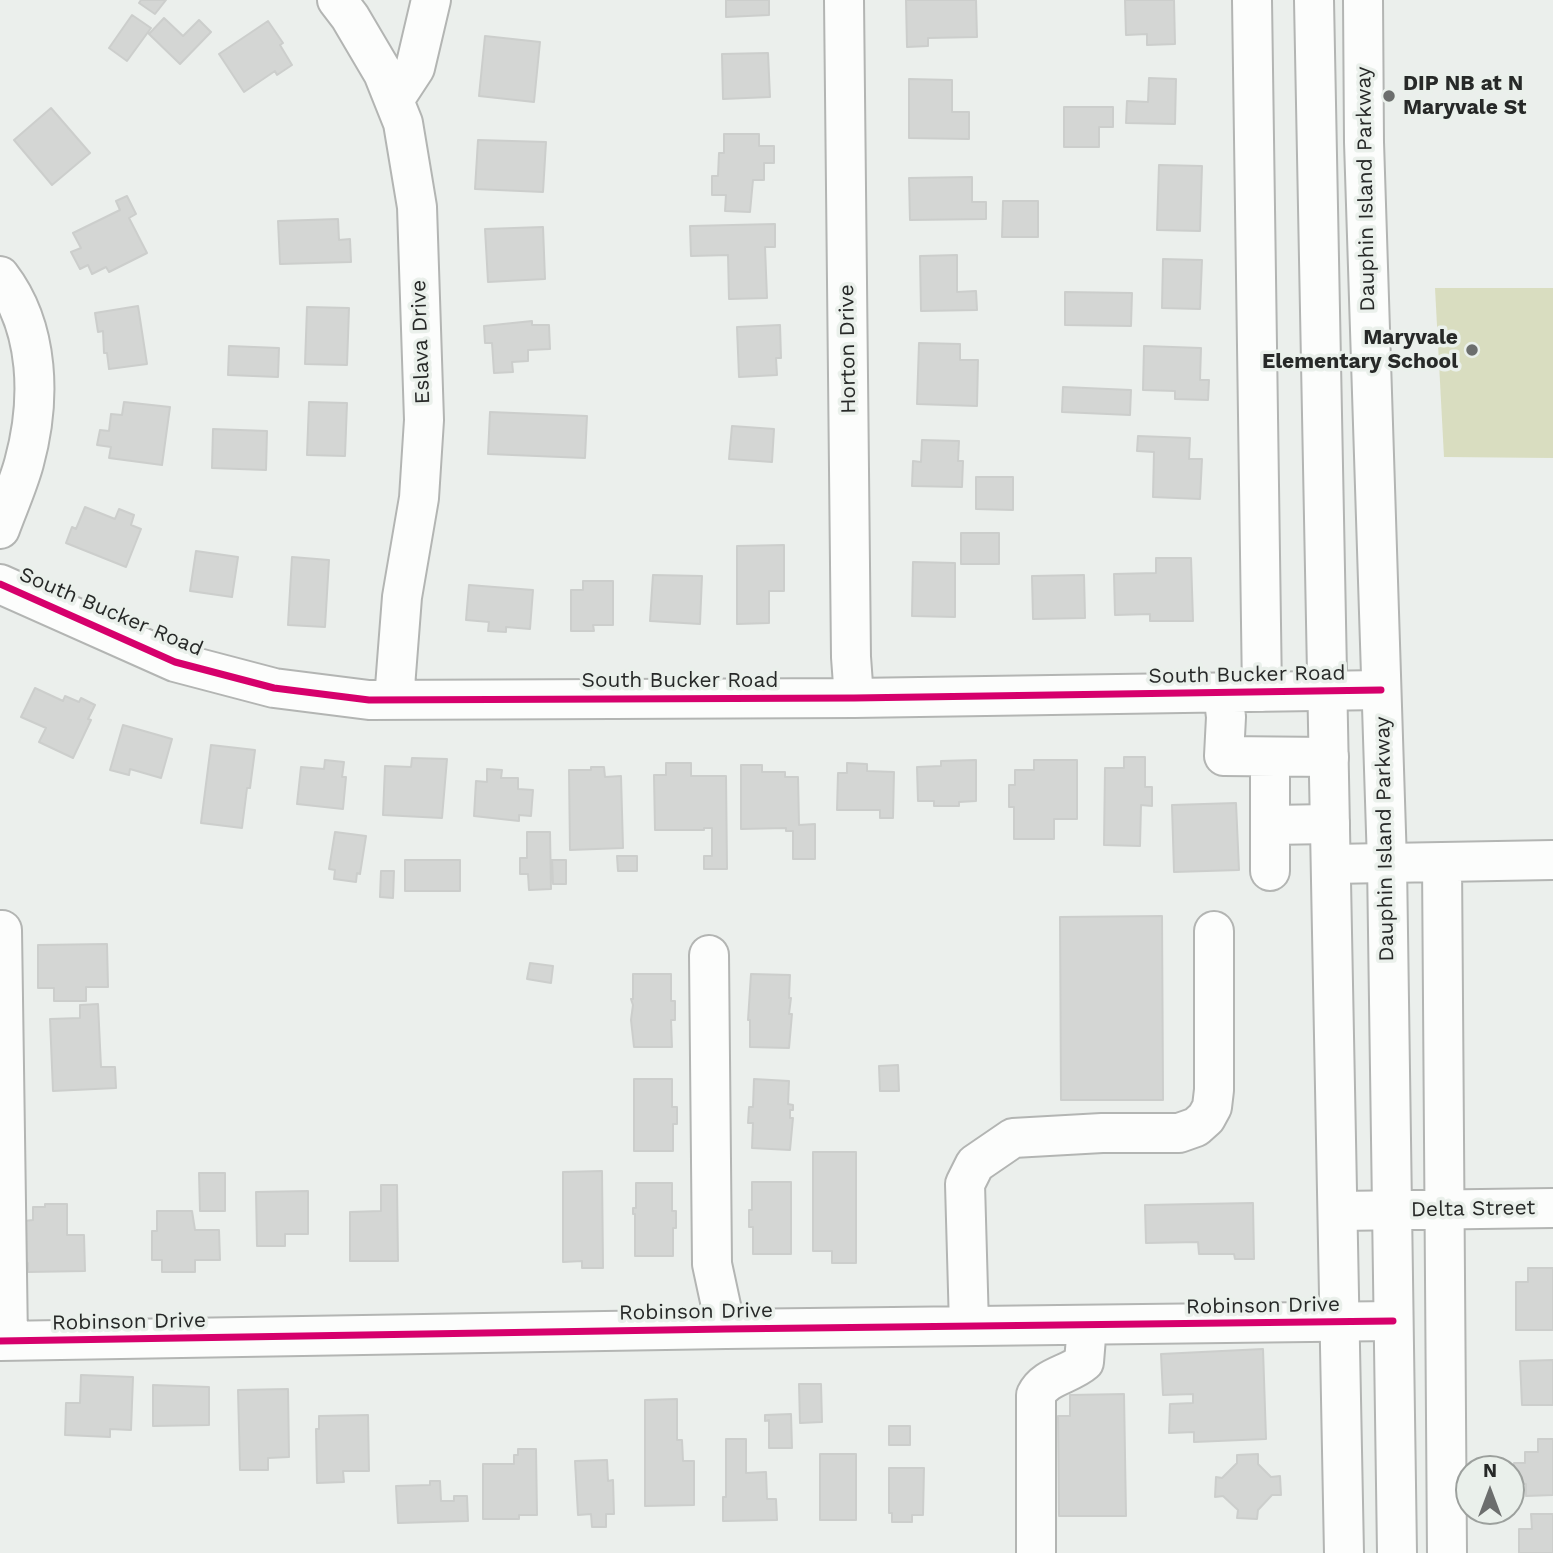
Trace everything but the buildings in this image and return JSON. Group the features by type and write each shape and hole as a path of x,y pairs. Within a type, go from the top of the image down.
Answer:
{"street":[{"name":"Eslava Drive","path":"337,0 351,18 383,73 403,123 417,207 424,421 419,498 402,597 394,700"},
{"path":"394,100 415,68 431,0"},
{"name":"Horton Drive","path":"844,0 850,656 854,698"},
{"path":"1252,0 1262,692"},
{"path":"1314,0 1344,1553"},
{"name":"Dauphin Island Parkway","path":"1363,0 1364,156 1387,863 1397,1553"},
{"path":"0,276 12,291 28,331 34,376 34,415 24,464 0,529"},
{"name":"South Bucker Road","path":"0,584 175,663 274,688 369,700 854,698 1381,690"},
{"path":"1223,692 1226,717 1224,756 1329,757"},
{"path":"1270,757 1270,871"},
{"path":"1270,825 1331,824"},
{"path":"1331,864 1553,860"},
{"path":"1442,862 1447,1553"},
{"path":"2,930 4,1341"},
{"path":"969,1326 965,1184 975,1164 1013,1138 1102,1133 1179,1133 1196,1127 1206,1118 1212,1107 1214,1090 1214,931"},
{"path":"709,955 712,1264 726,1329"},
{"name":"Delta Street","path":"1338,1210 1553,1208"},
{"name":"Robinson Drive","path":"4,1341 1393,1321"},
{"path":"1036,1553 1036,1395 1045,1382 1084,1362 1087,1325"}],"green space":[{"path":"1435,288 1553,288 1553,458 1444,457"}],"cycle path":[{"path":"0,584 175,662 274,688 369,700 854,698 1381,690"},
{"path":"0,1341 1393,1321"}],"place":[{"name":"DIP NB at N Maryvale St","path":"1389,96"},
{"name":"Maryvale Elementary School","path":"1472,350"}]}
